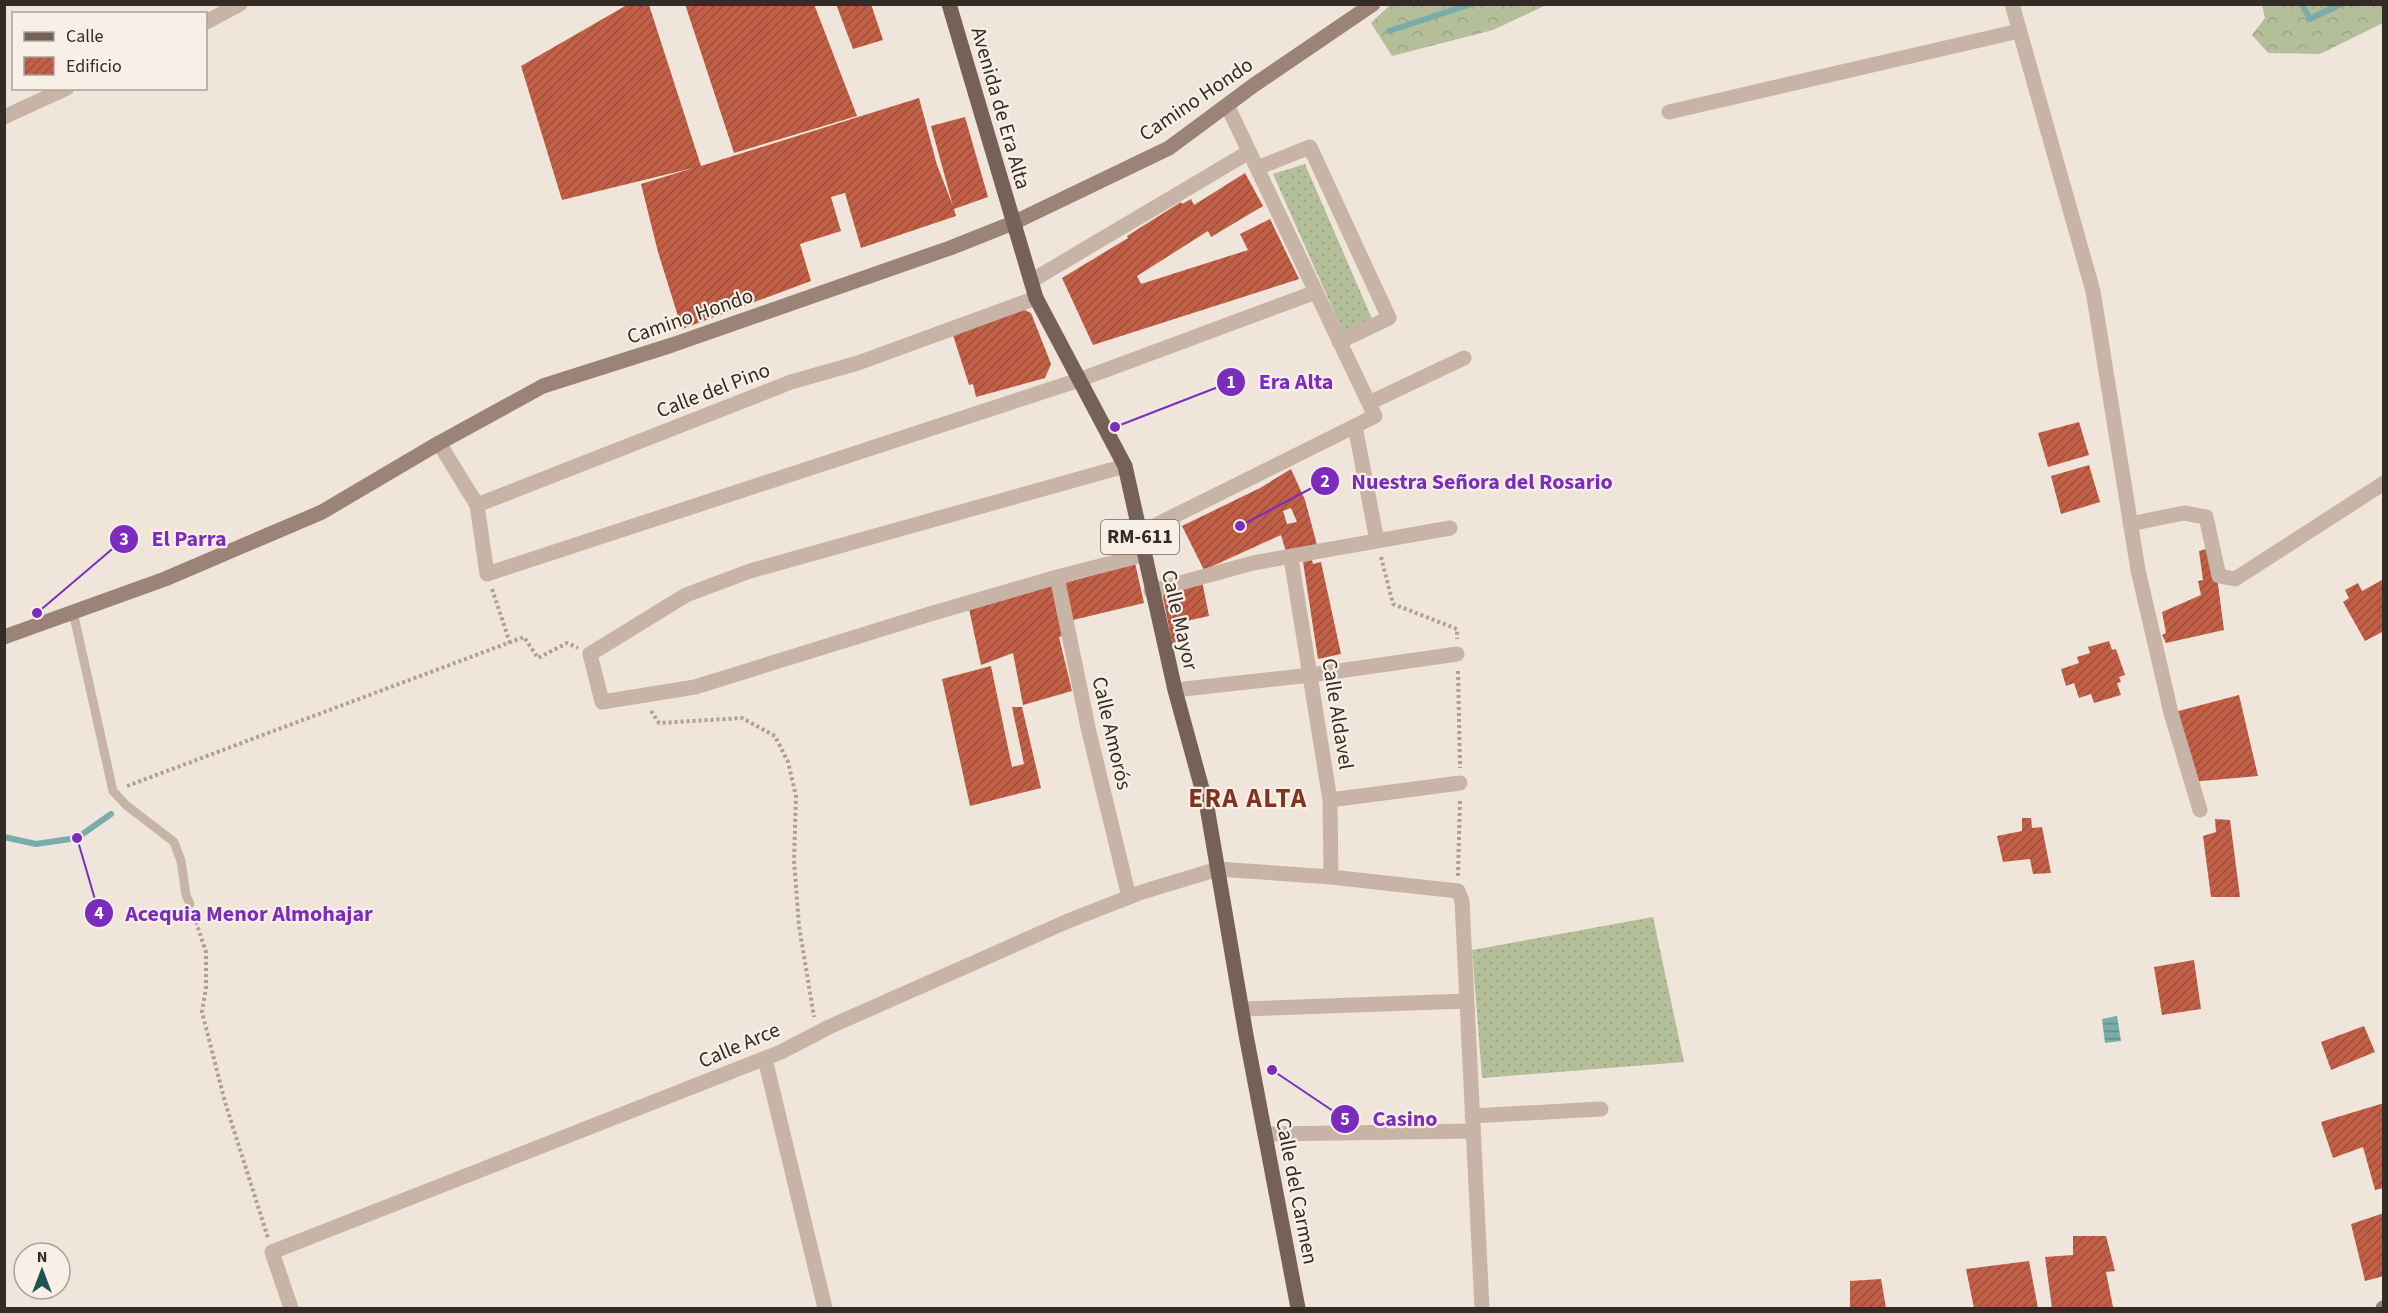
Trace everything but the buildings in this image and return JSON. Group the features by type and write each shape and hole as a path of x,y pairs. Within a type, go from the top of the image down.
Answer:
{"main road":[{"name":"Avenida de Era Alta","path":"949,4 1013,223"},
{"name":"Camino Hondo","path":"4,637 165,579 321,512 543,386 672,345 1013,223 1169,148 1373,4"},
{"name":"Calle Mayor","path":"1013,223 1036,298 1125,466 1151,591 1207,807 1218,869"},
{"name":"Calle del Carmen","path":"1218,869 1298,1308"}],"street":[{"path":"207,21 240,4"},
{"path":"2012,4 2092,291 2138,570 2170,713 2200,810"},
{"path":"1669,112 2019,31"},
{"path":"4,117 63,90"},
{"path":"1140,533 1375,416 1227,105"},
{"path":"1257,168 1310,147 1389,318 1340,342"},
{"path":"1031,281 1250,152"},
{"path":"439,443 477,505 487,574 1079,380 1316,292"},
{"name":"Calle del Pino","path":"477,505 791,382 858,363 1036,298"},
{"path":"1369,403 1464,358"},
{"path":"1354,426 1377,542"},
{"path":"1125,466 750,570 686,595 590,654 602,702 695,687 930,614 1143,555"},
{"path":"2130,524 2184,513 2206,517 2219,576 2235,579 2384,483"},
{"path":"1151,591 1253,563 1450,528"},
{"name":"Calle Aldavel","path":"1291,558 1330,801 1331,877"},
{"name":"Calle Amorós","path":"1057,577 1089,732 1129,897"},
{"path":"1175,690 1311,675 1457,654"},
{"path":"1330,801 1460,783"},
{"path":"1218,869 1331,877 1458,891 1462,901 1482,1308"},
{"name":"Calle Arce","path":"272,1252 765,1059 817,1033 1068,921 1129,897 1218,869"},
{"path":"1242,1009 1467,1001"},
{"path":"765,1059 825,1308"},
{"path":"1265,1134 1473,1123 1601,1109"},
{"path":"272,1252 291,1308"}],"lane":[{"path":"73,612 113,791 126,805 174,842 181,861 186,895 190,904"}],"path":[{"path":"1377,542 1393,604 1457,629 1460,783 1458,891"},
{"path":"487,574 510,643"},
{"path":"113,791 524,637 538,658 567,643 590,654"},
{"path":"640,696 659,723 742,718 775,736 788,762 796,796 794,860 799,926 817,1033"},
{"path":"190,904 206,952 206,988 202,1012 225,1102 272,1252"}],"green space":[{"path":"1390,5 1546,5 1493,30 1392,56 1371,23"},
{"path":"2262,5 2383,5 2383,23 2320,54 2268,53 2252,35 2265,18"},
{"path":"1305,164 1373,321 1343,332 1273,174"},
{"path":"1653,917 1684,1062 1482,1078 1472,950"}],"water":[{"path":"2117,1016 2121,1041 2105,1043 2102,1019"}],"waterway":[{"path":"1389,31 1471,4"},
{"path":"2302,4 2310,19 2341,4"},
{"path":"4,837 36,844 77,838 111,814"}],"place":[{"name":"Era Alta","path":"1115,427"},
{"name":"Nuestra Señora del Rosario","path":"1240,526"},
{"name":"El Parra","path":"37,613"},
{"name":"Acequia Menor Almohajar","path":"77,838"},
{"name":"Casino","path":"1272,1070"}],"district":[{"name":"ERA ALTA","path":"1248,798"}]}
